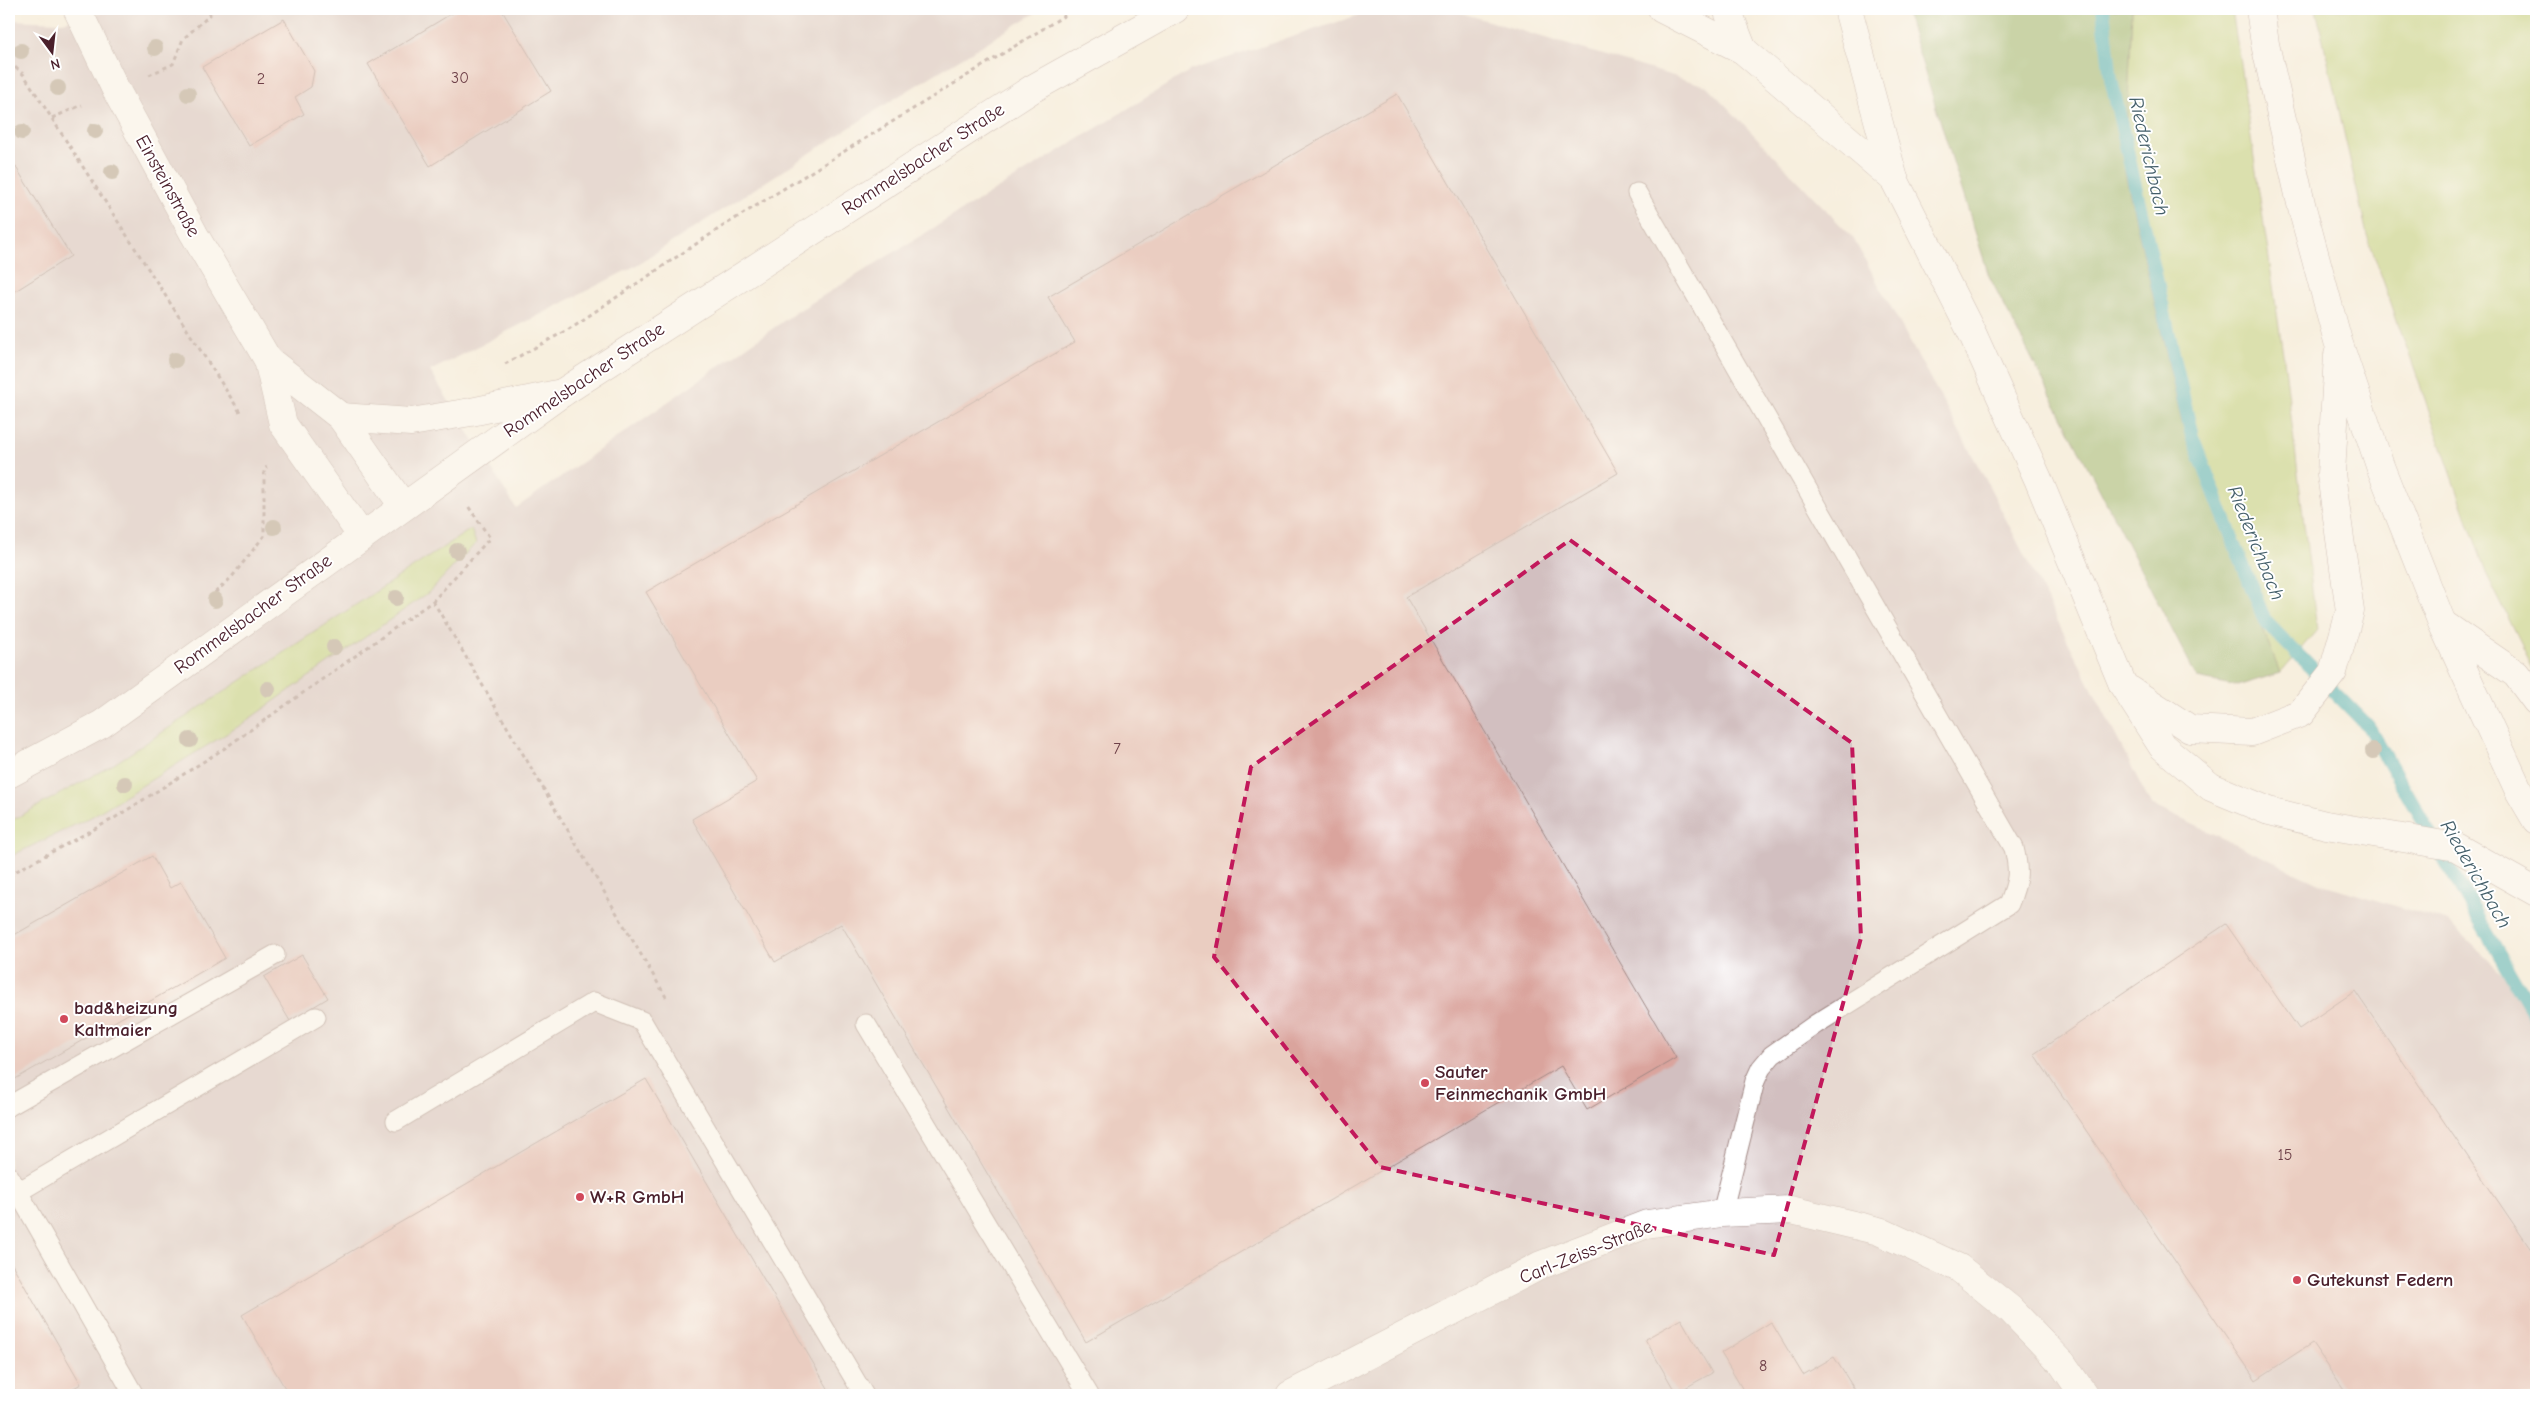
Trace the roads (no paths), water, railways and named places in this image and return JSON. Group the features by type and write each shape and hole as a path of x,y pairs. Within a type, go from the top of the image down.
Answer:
{"main road":[{"name":"Einsteinstraße","path":"77,9 116,90 194,234 268,360 283,424 361,535"},
{"name":"Rommelsbacher Straße","path":"9,774 102,724 361,535 562,393 1032,89 1175,9"},
{"path":"1662,9 1743,50 1894,179"},
{"path":"1727,9 1743,50"},
{"path":"1848,9 1894,179 1973,335 2038,479 2123,685 2162,746 2211,787 2268,811 2326,826 2456,847 2536,892"},
{"path":"2260,9 2302,208 2338,341 2380,466 2442,623 2519,791 2536,820"},
{"path":"2123,685 2190,729 2252,732 2301,713 2333,672 2350,612 2331,474 2338,341"},
{"name":"Einsteinstraße","path":"268,360 318,396 341,417 403,506"},
{"path":"341,417 411,422 562,393"},
{"path":"2442,623 2516,674 2536,701"},
{"name":"Carl-Zeiss-Straße","path":"1290,1395 1541,1266 1646,1224 1722,1213 1791,1210 1879,1230 1959,1268 2010,1310 2062,1362 2084,1395"}],"lane":[{"path":"1637,194 2014,848 2018,865 2018,880 2008,904 1816,1024 1772,1055 1760,1068 1755,1081 1722,1213"},
{"path":"9,1106 274,955"},
{"path":"396,1121 594,1002 642,1020 864,1395"},
{"path":"134,1395 13,1184 316,1016"},
{"path":"866,1024 1089,1395"}],"waterway":[{"name":"Riederichbach","path":"2103,9 2111,79 2192,436 2265,621 2368,726 2536,1018"}],"place":[{"name":"bad&heizung Kaltmaier","path":"64,1019"},
{"name":"Sauter Feinmechanik GmbH","path":"1425,1083"},
{"name":"W+R GmbH","path":"580,1197"},
{"name":"Gutekunst Federn","path":"2297,1280"}]}
